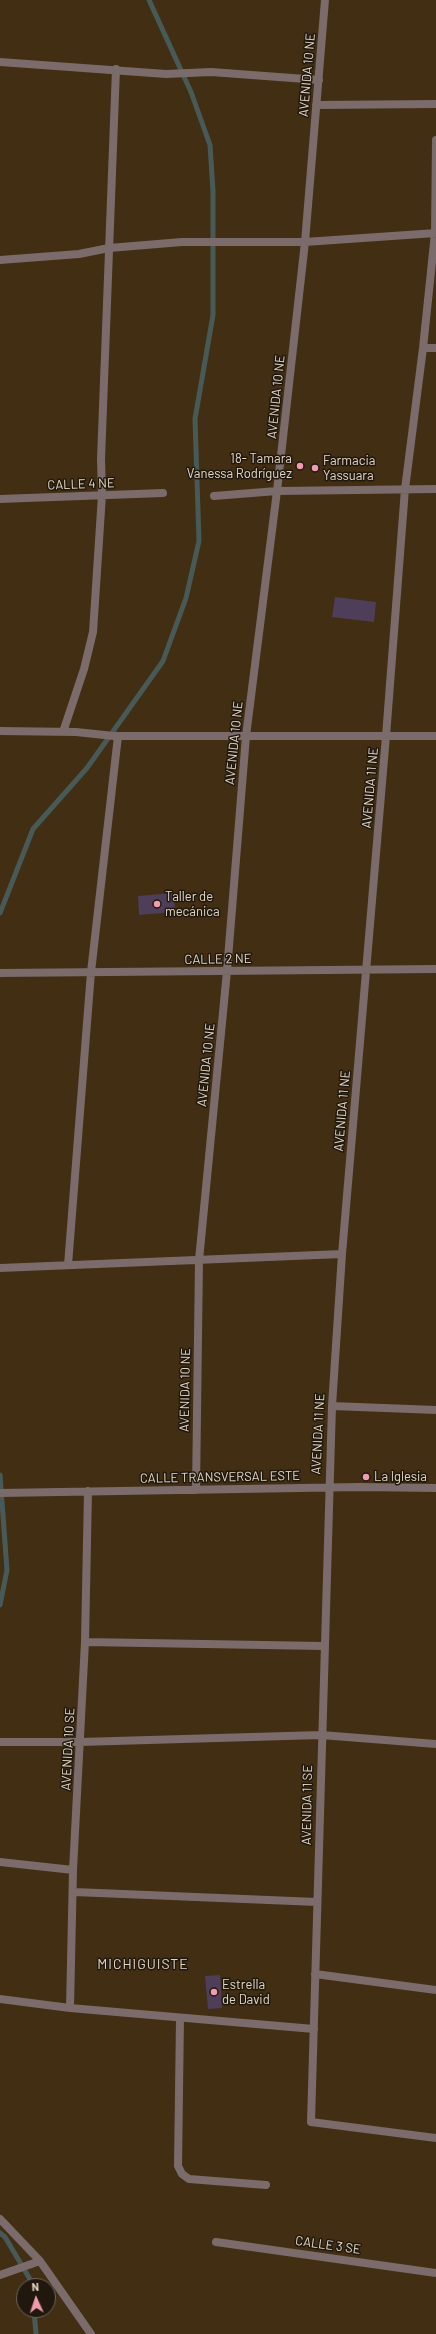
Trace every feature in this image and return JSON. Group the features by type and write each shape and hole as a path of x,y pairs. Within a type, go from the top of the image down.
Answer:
{"street":[{"name":"AVENIDA 10 NE","path":"196,1490 199,1260 227,971 246,736 277,491 305,242 325,0"},
{"path":"0,62 116,69 166,74 211,72 319,80"},
{"path":"62,732 84,669 93,632 102,495 101,459 116,69"},
{"path":"316,105 436,104"},
{"path":"386,736 405,489 424,348 436,233 436,140"},
{"path":"0,260 80,254 110,248 182,242 234,240 305,242 436,233"},
{"path":"424,348 436,348"},
{"path":"214,496 277,491 436,489"},
{"name":"CALLE 4 NE","path":"0,500 163,493"},
{"path":"0,732 76,732 116,736 436,736"},
{"path":"68,1265 91,972 116,736"},
{"name":"AVENIDA 11 NE","path":"328,1488 342,1254 365,969 386,736"},
{"name":"CALLE 2 NE","path":"1,973 436,969"},
{"path":"0,1268 342,1254"},
{"path":"332,1406 436,1410"},
{"name":"CALLE TRANSVERSAL ESTE","path":"0,1493 328,1488 436,1488"},
{"name":"AVENIDA 11 SE","path":"328,1488 311,2122 436,2138"},
{"name":"AVENIDA 10 SE","path":"70,2008 74,1892 73,1870 86,1642 88,1491"},
{"path":"86,1642 324,1646"},
{"path":"1,1742 80,1742 321,1735 436,1744"},
{"path":"0,1862 73,1870"},
{"path":"74,1892 317,1902"},
{"path":"315,1974 436,1990"},
{"path":"0,1999 70,2008 314,2028"},
{"path":"180,2018 178,2166 182,2174 189,2179 266,2185"},
{"path":"0,2219 91,2334"},
{"name":"CALLE 3 SE","path":"216,2242 436,2273"},
{"path":"0,2275 36,2263"}],"building":[{"path":"335,597 376,602 374,622 332,617"},
{"name":"Taller de mecánica","path":"174,893 175,912 139,915 138,896"},
{"name":"Estrella de David","path":"220,1975 222,2008 208,2009 205,1976"}],"waterway":[{"path":"0,913 33,829 87,768 163,661 186,598 199,541 195,419 213,315 213,191 210,145 191,92 149,0"},
{"path":"0,1475 7,1570 0,1605"},
{"path":"0,2233 5,2237 29,2278"},
{"path":"35,2318 36,2334"}],"place":[{"name":"18- Tamara Vanessa Rodríguez","path":"300,466"},
{"name":"Farmacia Yassuara","path":"315,468"},
{"name":"Taller de mecánica","path":"157,904"},
{"name":"La Iglesia","path":"366,1477"},
{"name":"Estrella de David","path":"214,1992"}],"district":[{"name":"MICHIGUISTE","path":"143,1964"}]}
